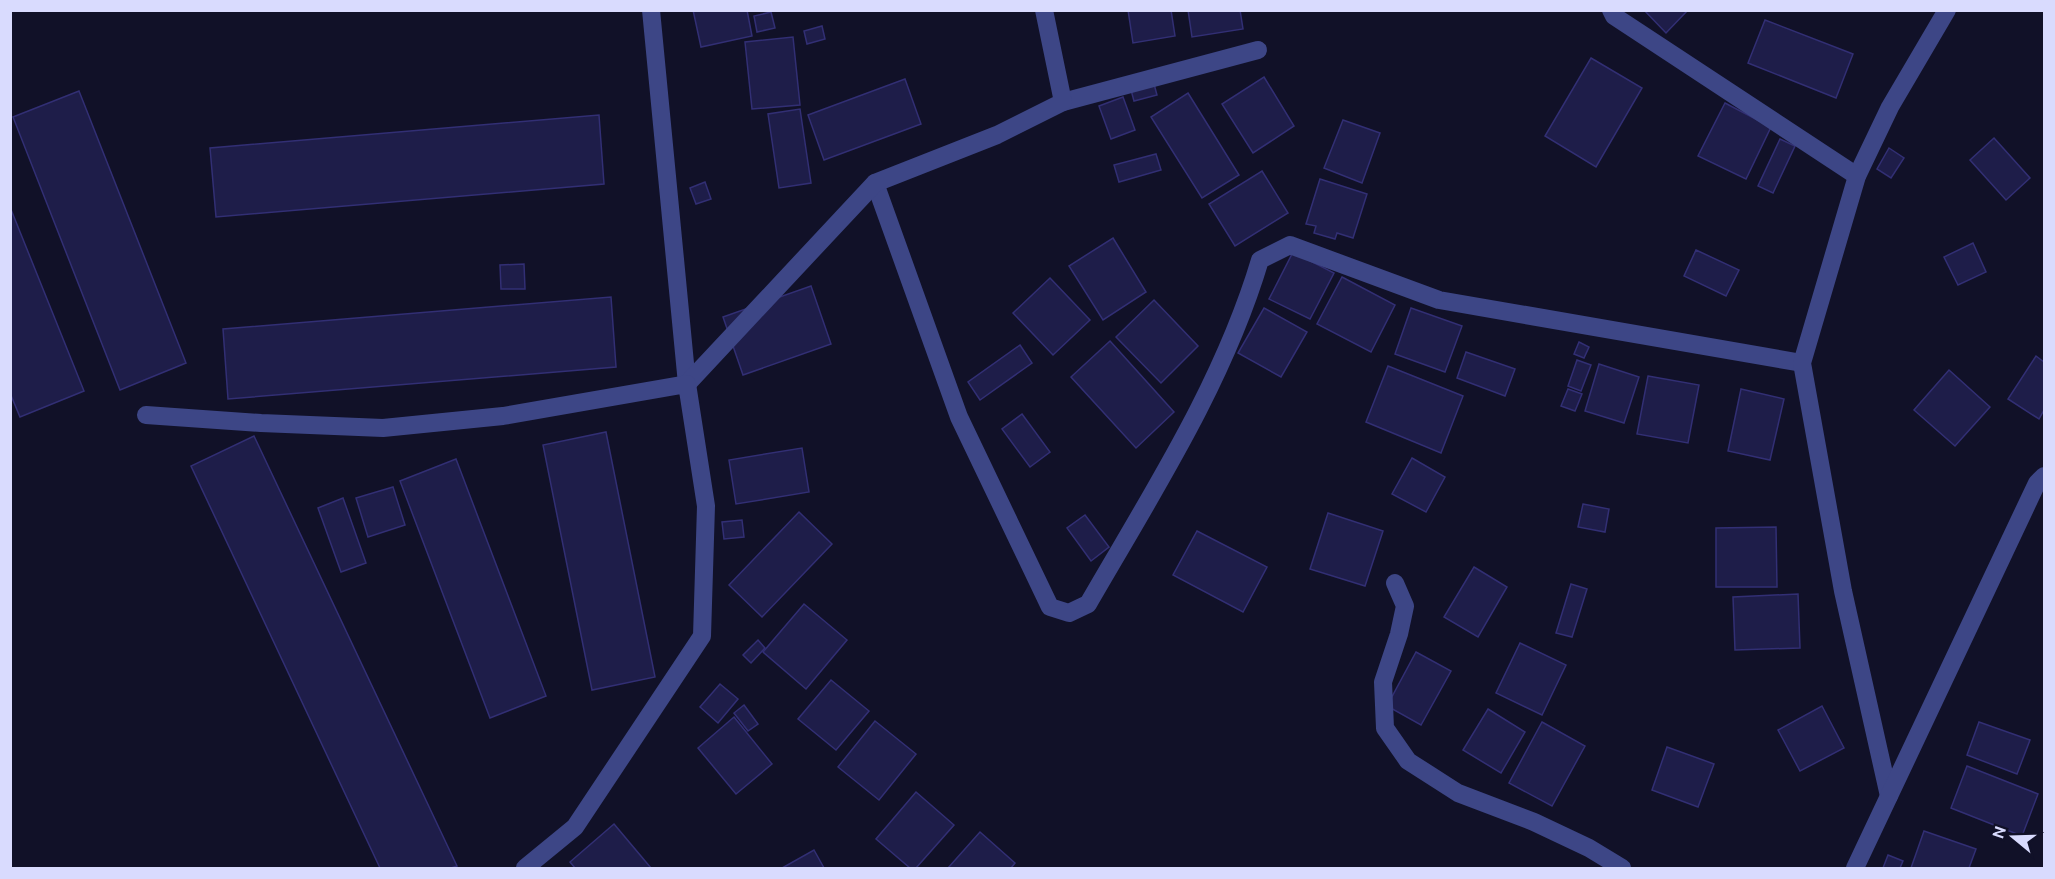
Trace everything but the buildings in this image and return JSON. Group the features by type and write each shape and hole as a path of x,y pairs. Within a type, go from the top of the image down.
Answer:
{"street":[{"path":"525,868 575,827 702,636 706,506 687,384 651,10"},
{"path":"1044,10 1063,102"},
{"path":"1611,10 1614,16 1857,176"},
{"path":"1889,796 1843,591 1802,363 1857,176 1890,107 1947,10"},
{"path":"146,415 383,428 503,417 687,384 875,183 997,135 1063,102 1258,50"},
{"path":"875,183 959,417 1050,607 1069,613 1088,604 1202,406 1252,288 1260,261 1290,244 1439,300 1802,363"},
{"path":"1855,868 2037,483 2044,476"},
{"path":"1395,583 1405,606 1399,634 1383,682 1385,728 1408,760 1458,793 1534,822 1589,848 1622,868"}]}
